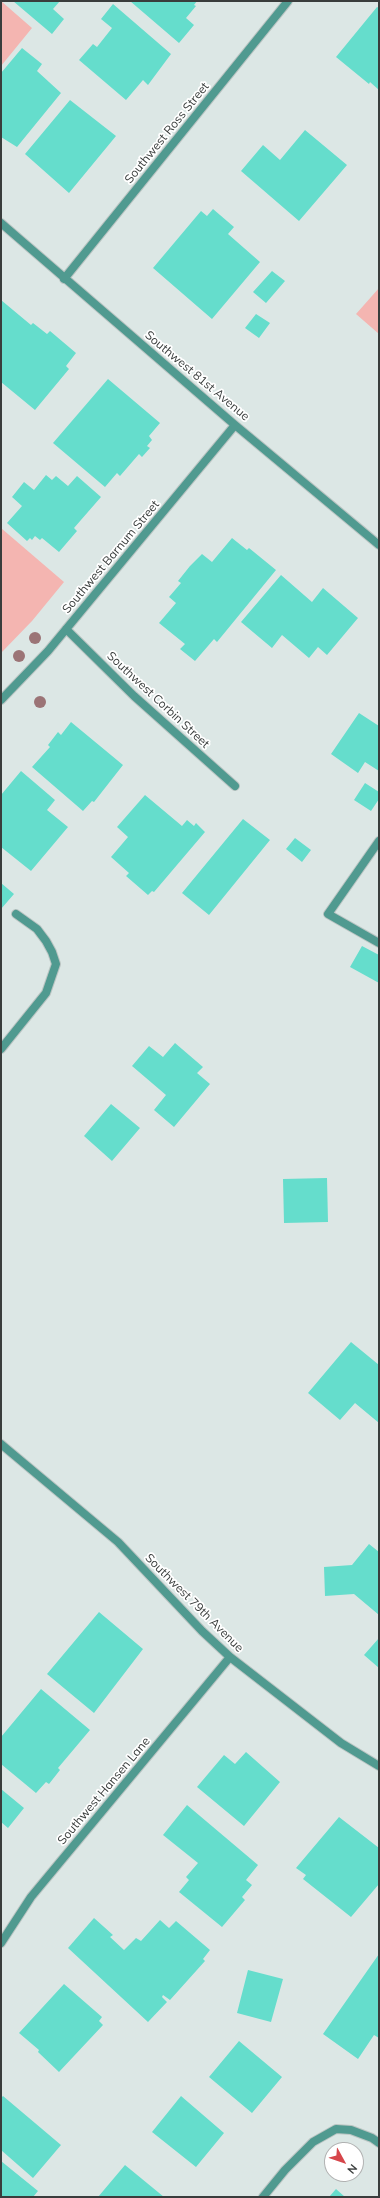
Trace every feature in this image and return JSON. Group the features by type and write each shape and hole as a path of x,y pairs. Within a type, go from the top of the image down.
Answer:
{"street":[{"name":"Southwest Ross Street","path":"64,279 288,1"},
{"name":"Southwest 81st Avenue","path":"1,223 64,279 235,425 379,545"},
{"name":"Southwest Barnum Street","path":"1,700 33,667 66,629 235,425"},
{"name":"Southwest Corbin Street","path":"66,629 134,696 235,786"},
{"path":"379,841 328,914 379,944"},
{"path":"1,1049 46,993 53,978 56,964 52,952 37,929 16,914"},
{"name":"Southwest 79th Avenue","path":"1,1444 118,1542 202,1631 230,1657 340,1743 379,1766"},
{"name":"Southwest Hansen Lane","path":"1,1943 32,1897 230,1657"},
{"path":"263,2197 285,2170 313,2142 336,2129 351,2130 372,2138 379,2144"}],"shaded area":[{"path":"1,1 32,28 1,66"},
{"path":"379,288 379,334 356,314"},
{"path":"1,528 64,582 32,621 1,653"}],"building":[{"path":"13,1 60,1 53,9 64,19 52,34"},
{"path":"130,1 197,1 194,5 196,6 186,18 194,25 179,43"},
{"path":"113,4 171,54 148,85 143,80 126,100 79,60 93,44 97,47 112,28 101,19"},
{"path":"377,7 379,8 379,90 370,82 369,84 336,57"},
{"path":"22,48 42,64 37,71 61,93 17,147 1,137 1,73"},
{"path":"70,100 116,136 69,193 25,154"},
{"path":"305,130 347,165 299,221 241,171 263,145 280,160"},
{"path":"213,209 234,227 228,234 260,262 212,319 153,268 201,211 207,216"},
{"path":"272,271 285,281 266,303 253,292"},
{"path":"1,300 31,325 33,323 47,334 50,331 76,353 66,366 69,369 35,410 1,382"},
{"path":"256,314 270,323 259,338 245,328"},
{"path":"108,379 160,423 149,436 152,440 147,446 150,448 142,457 139,454 120,476 117,473 105,487 53,443"},
{"path":"46,475 52,480 56,476 68,486 77,476 101,497 74,528 77,531 59,552 42,538 40,540 35,536 32,540 30,538 27,541 7,523 22,506 12,497 24,482 34,490"},
{"path":"232,538 247,550 249,548 276,570 217,642 214,639 195,661 180,649 185,644 159,623 176,603 169,597 181,583 178,581 190,566 202,554 212,562"},
{"path":"281,575 312,602 323,588 358,618 327,655 318,647 309,658 282,635 272,648 241,622"},
{"path":"359,713 379,726 379,771 365,762 358,773 331,754"},
{"path":"71,722 123,765 94,802 92,801 83,811 32,767 50,747 48,745 58,732 61,735"},
{"path":"21,771 55,800 47,810 68,827 31,871 1,847 1,795"},
{"path":"365,783 379,792 379,799 371,811 354,800"},
{"path":"145,795 182,826 187,820 194,826 196,823 205,832 154,892 152,891 148,895 126,876 129,873 111,857 128,837 117,827"},
{"path":"243,819 270,840 209,915 182,893"},
{"path":"295,838 311,850 302,862 286,849"},
{"path":"1,883 14,894 1,909"},
{"path":"362,946 379,955 379,983 350,967"},
{"path":"175,1043 203,1067 197,1073 210,1084 174,1127 154,1110 166,1095 132,1066 149,1046 163,1057"},
{"path":"111,1104 140,1128 112,1161 84,1136"},
{"path":"327,1178 328,1222 284,1223 283,1179"},
{"path":"351,1342 379,1365 379,1423 355,1403 340,1420 308,1393"},
{"path":"369,1544 379,1552 379,1615 354,1594 325,1596 324,1567 352,1565"},
{"path":"99,1612 143,1649 94,1713 47,1674"},
{"path":"379,1638 379,1668 364,1655"},
{"path":"41,1689 90,1730 58,1768 60,1770 49,1784 46,1782 36,1793 1,1764 1,1737"},
{"path":"246,1752 280,1782 244,1826 197,1787 224,1755 235,1764"},
{"path":"1,1789 24,1808 8,1828 1,1822"},
{"path":"187,1805 258,1865 246,1880 252,1885 242,1897 245,1900 222,1927 179,1892 189,1880 186,1877 198,1863 163,1835"},
{"path":"339,1817 379,1848 379,1884 351,1917 303,1879 306,1875 296,1868"},
{"path":"94,1918 113,1935 110,1937 124,1950 136,1938 141,1941 160,1920 169,1928 176,1921 210,1950 203,1959 205,1961 170,2000 163,1995 162,1997 167,2002 148,2022 68,1948"},
{"path":"379,1954 379,2038 374,2035 358,2059 323,2034"},
{"path":"248,1970 283,1979 271,2022 237,2013"},
{"path":"64,1984 102,2017 99,2021 103,2025 59,2072 38,2052 39,2050 19,2033"},
{"path":"239,2041 282,2077 252,2113 209,2077"},
{"path":"3,2096 61,2145 33,2178 1,2150 1,2098"},
{"path":"181,2096 224,2133 196,2167 152,2132"},
{"path":"1,2161 38,2191 33,2197 1,2197"},
{"path":"125,2165 164,2197 98,2197"},
{"path":"336,2189 345,2197 329,2197"}]}
